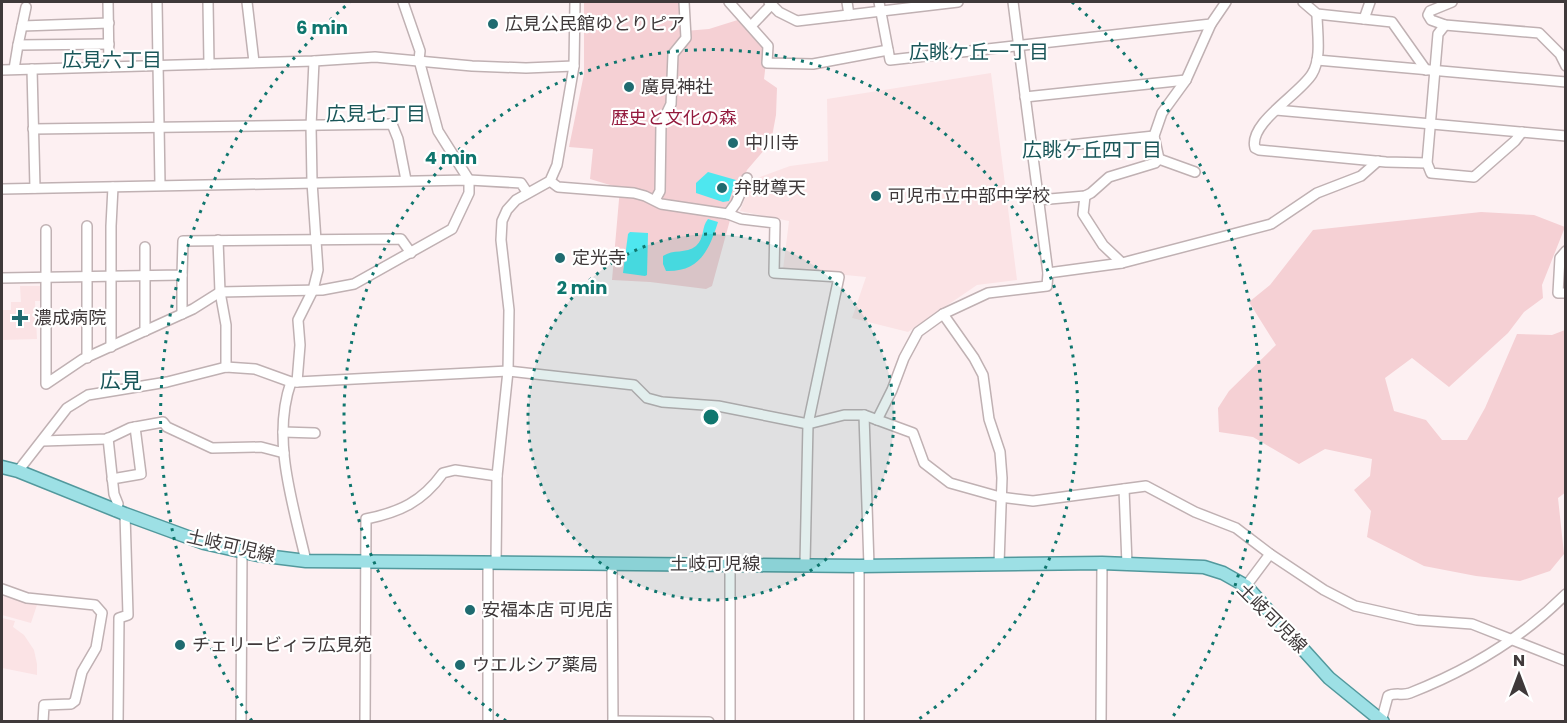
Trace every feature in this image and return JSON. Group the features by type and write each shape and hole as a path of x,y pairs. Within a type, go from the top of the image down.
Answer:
{"main road":[{"name":"土岐可児線","path":"2,467 18,471 120,513 204,543 242,552 306,561 864,566 1102,563 1204,567 1223,573 1246,586 1329,678 1382,721"}],"street":[{"path":"108,2 109,67"},
{"path":"157,2 160,185"},
{"path":"208,2 209,64"},
{"path":"247,2 254,62"},
{"path":"46,230 46,384 87,358 182,314 220,292 342,288 354,284 452,229 468,198 469,180 438,131 419,60 420,51 403,2"},
{"path":"488,722 496,476 508,370 509,310 501,240 502,221 507,210 516,200 550,181 560,157 574,66 575,2"},
{"path":"656,200 660,191 661,125 671,104 673,54 686,38 684,2"},
{"path":"729,2 768,46 767,63 813,64 888,50"},
{"path":"847,2 849,15"},
{"path":"751,26 770,3 779,12 797,21 849,15 880,6 958,2"},
{"path":"877,420 918,332 943,314 988,293 1047,286 1048,273 1013,2"},
{"path":"1159,159 1154,136 1164,108 1186,80 1211,24 1226,2"},
{"path":"1303,2 1317,14 1395,24 1430,71"},
{"path":"1364,19 1370,2"},
{"path":"1452,2 1430,11 1428,15 1431,20 1445,25 1539,33 1560,54 1566,66"},
{"path":"880,6 890,60 1211,24"},
{"path":"14,69 26,7"},
{"path":"1317,14 1317,60 1313,73 1264,121 1254,144 1259,150 1427,163"},
{"path":"22,26 109,23"},
{"path":"1445,25 1438,34 1430,71 1431,123 1427,163 1431,173 1474,177 1522,132"},
{"path":"18,45 109,44"},
{"path":"2,70 314,61 375,57 472,66 574,66"},
{"path":"1317,60 1566,82"},
{"path":"306,561 292,502 283,432 287,393 294,382 300,345 298,320 313,290 318,270 312,182 311,126 314,61"},
{"path":"32,69 35,188"},
{"path":"1025,97 1186,80"},
{"path":"1276,110 1566,136"},
{"path":"33,129 392,124 398,139 406,180"},
{"path":"1032,149 1154,136"},
{"path":"1159,159 1195,172"},
{"path":"1038,200 1085,196 1109,177 1155,163 1159,159"},
{"path":"1048,273 1122,263 1271,224 1317,193 1361,176 1378,161"},
{"path":"728,213 736,203 747,178"},
{"path":"2,189 469,180 521,183 527,192"},
{"path":"550,181 558,187 634,193 656,200 661,204 728,213 741,219 775,223 774,273 839,278 808,424 805,564"},
{"path":"111,347 113,187"},
{"path":"1085,196 1083,214 1103,245 1122,263"},
{"path":"87,226 87,358"},
{"path":"182,314 183,241 402,239 411,253"},
{"path":"218,240 220,292 226,325 226,367"},
{"path":"145,247 145,331"},
{"path":"1566,251 1560,258 1558,293 1566,293"},
{"path":"2,278 182,275"},
{"path":"943,314 975,358 983,375 989,419 1000,452 1002,478 999,564"},
{"path":"18,471 67,408 88,395 167,382 226,367 255,369 294,382 508,370 634,385 646,398 662,402 718,406 808,424 844,415 864,415 913,433 924,463 950,483 1000,497 1034,501 1146,486 1195,512 1236,528 1324,590 1355,606 1418,620 1472,624 1566,661"},
{"path":"859,722 864,566 864,415"},
{"path":"42,441 108,438 135,427 163,422 167,427 212,448 261,447 284,453"},
{"path":"112,479 141,474 135,427"},
{"path":"283,432 315,433"},
{"path":"101,617 119,618 128,615 120,513 114,494 108,438"},
{"path":"365,722 366,519 398,512 431,489 443,472 455,470 496,476"},
{"path":"1124,489 1128,564"},
{"path":"241,722 242,552"},
{"path":"1246,586 1270,554"},
{"path":"612,563 613,721 709,722"},
{"path":"1101,722 1102,563"},
{"path":"730,565 730,722"},
{"path":"2,589 27,598 95,605 102,613 96,648 82,672 75,701 71,704 44,705 43,722"},
{"path":"1382,721 1388,696 1407,694 1467,669 1513,640 1566,594"},
{"path":"118,722 119,618"}],"shaded area":[{"name":"可児市立中部中学校","path":"991,73 1017,280 977,285 908,332 852,318 866,277 783,269 789,221 740,211 752,180 790,166 828,161 827,99"},
{"path":"20,286 43,286 43,301 35,301 37,339 2,340 2,310 11,310 11,302 21,302"},
{"path":"2,596 37,605 31,623 2,615"},
{"path":"2,618 15,621 13,627 24,635 34,650 37,675 2,668"}],"green space":[{"name":"歴史と文化の森","path":"584,2 684,2 685,31 709,29 744,18 768,46 764,79 777,88 776,115 771,142 747,170 736,198 712,286 706,289 612,280 620,188 590,179 593,149 569,147 584,74"},
{"path":"1481,212 1534,215 1565,227 1542,285 1543,298 1524,312 1508,333 1449,387 1412,358 1385,378 1394,411 1426,420 1442,440 1467,440 1485,408 1517,334 1552,335 1565,330 1566,492 1558,498 1564,554 1550,571 1520,581 1476,576 1424,566 1367,537 1371,511 1354,490 1370,476 1372,459 1325,449 1299,464 1253,437 1219,432 1218,408 1229,391 1276,345 1249,302 1270,285 1313,230"}],"water":[{"path":"708,172 736,180 729,201 723,202 696,193 696,183"},
{"path":"708,219 718,222 707,250 687,268 666,271 663,256 696,246 701,240 704,225"},
{"path":"630,232 648,233 647,275 645,276 623,273"}],"place":[{"name":"広見公民館ゆとりピア","path":"493,24"},
{"name":"廣見神社","path":"629,87"},
{"name":"中川寺","path":"733,143"},
{"name":"弁財尊天","path":"722,188"},
{"name":"可児市立中部中学校","path":"876,196"},
{"name":"定光寺","path":"560,258"},
{"name":"濃成病院","path":"20,318"},
{"name":"安福本店 可児店","path":"470,610"},
{"name":"チェリービィラ広見苑","path":"180,645"},
{"name":"ウエルシア薬局","path":"460,665"}],"district":[{"name":"広眺ケ丘一丁目","path":"979,52"},
{"name":"広見六丁目","path":"112,60"},
{"name":"広見七丁目","path":"376,114"},
{"name":"広眺ケ丘四丁目","path":"1092,150"},
{"name":"広見","path":"121,381"}]}
